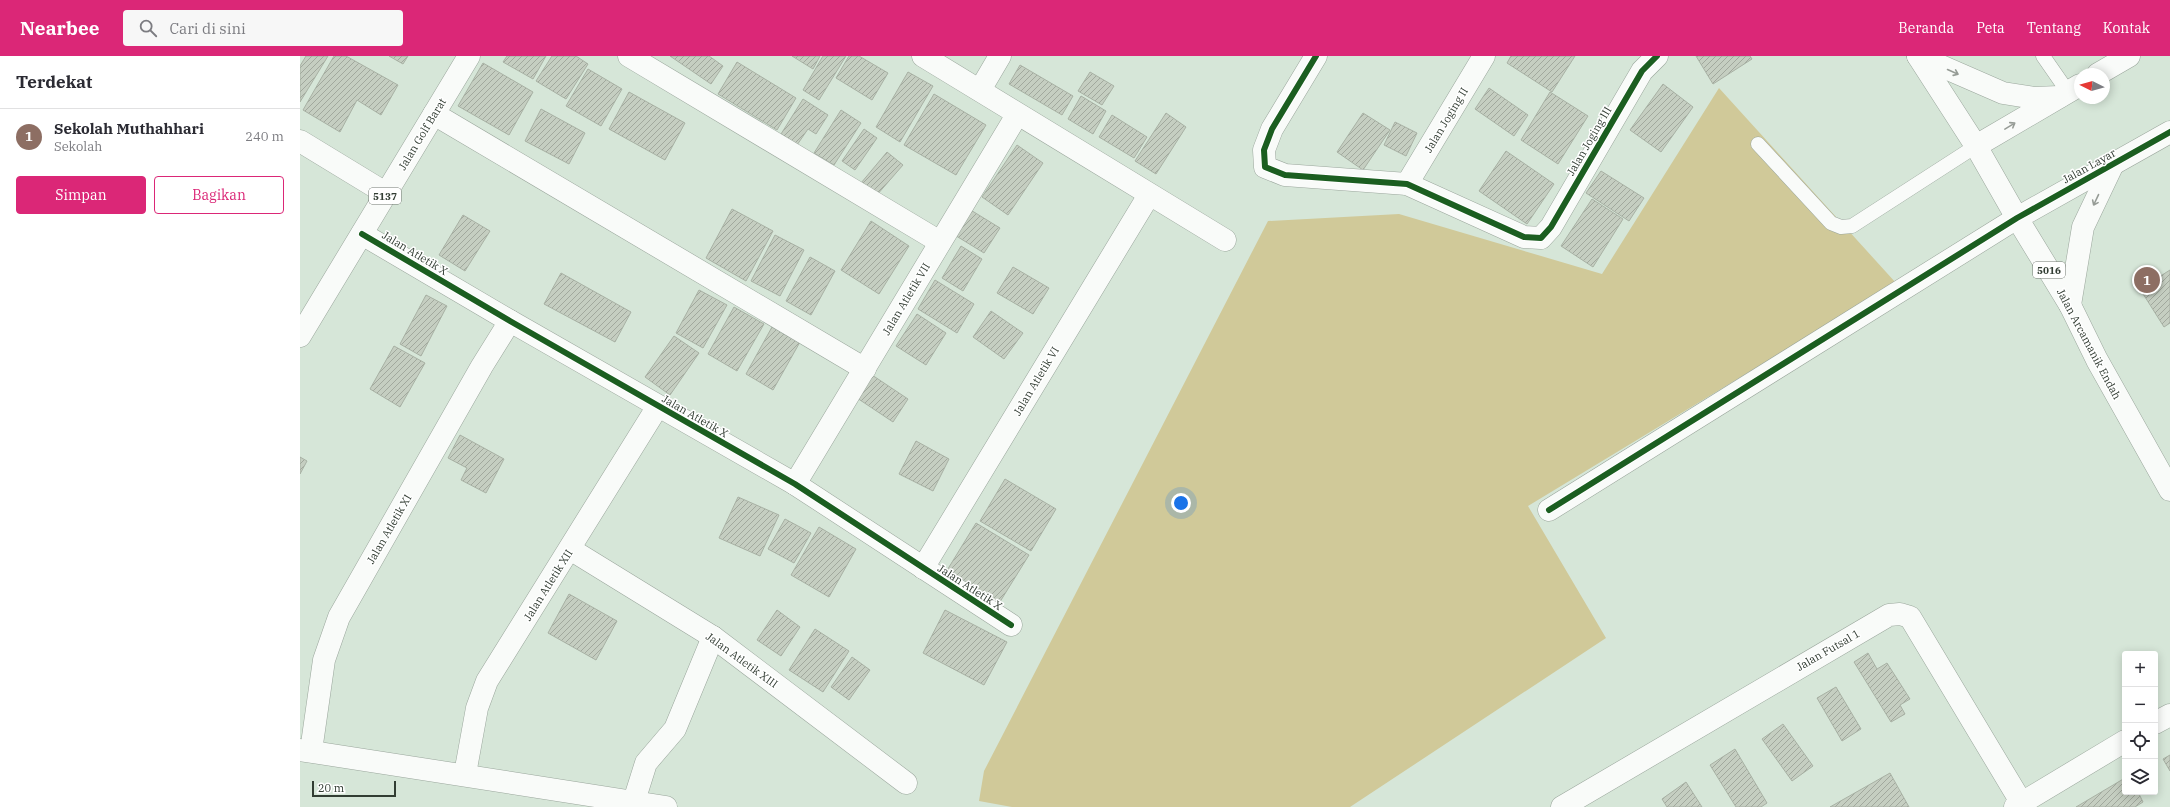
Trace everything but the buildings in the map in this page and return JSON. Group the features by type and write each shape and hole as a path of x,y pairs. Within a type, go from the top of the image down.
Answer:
{"street":[{"name":"Jalan Golf Barat","path":"300,336 469,56"},
{"path":"629,56 940,242"},
{"path":"923,56 980,90 1017,115 1225,240"},
{"path":"980,90 1000,56"},
{"path":"1316,56 1272,129 1264,150 1265,167 1285,176 1407,184"},
{"name":"Jalan Joging II","path":"1407,184 1484,56"},
{"name":"Jalan Joging III","path":"1407,184 1524,237 1540,238 1551,227 1642,71 1657,56"},
{"path":"1918,56 2003,92 2034,98 2069,91"},
{"name":"Jalan Arcamanik Endah","path":"1918,56 1976,146 2017,218 2070,305 2098,360 2170,490"},
{"path":"2108,68 2129,56"},
{"path":"1976,146 2069,91"},
{"path":"434,114 865,369"},
{"name":"Jalan Atletik VII","path":"795,484 1017,115"},
{"name":"Jalan Layar","path":"1549,510 2017,218 2170,132"},
{"path":"300,141 387,194"},
{"path":"2070,305 2083,227 2113,164"},
{"name":"Jalan Atletik VI","path":"923,568 1149,195"},
{"name":"Jalan Atletik X","path":"362,234 510,321 795,484 1012,625"},
{"name":"Jalan Atletik XI","path":"305,751 324,660 339,617 482,366 510,321"},
{"name":"Jalan Atletik XII","path":"465,774 477,708 487,681 658,406"},
{"name":"Jalan Atletik XIII","path":"570,549 713,637 906,783"},
{"name":"Jalan Futsal 1","path":"1562,807 1889,615 1900,614 1910,617 2020,806"},
{"path":"634,801 646,763 675,729 713,637"},
{"path":"2156,723 2170,714"},
{"path":"2020,806 2122,743"},
{"path":"305,751 465,774 666,807"}],"lane":[{"path":"2043,56 2069,91"},
{"path":"1758,144 1831,223 1841,226 1852,226 1976,146"}],"shaded area":[{"path":"1719,88 1896,283 1528,506 1606,638 1350,807 1012,807 979,801 984,771 1268,221 1399,214 1602,274"}],"cycle path":[{"path":"1316,56 1272,129 1264,150 1265,167 1285,175 1407,184 1524,237 1541,238 1551,227 1642,71 1657,56"},
{"path":"1549,510 2017,218 2170,132"},
{"path":"362,234 510,321 795,484 1011,625"}],"place":[{"name":"Sekolah Muthahhari","path":"2147,280"}]}
